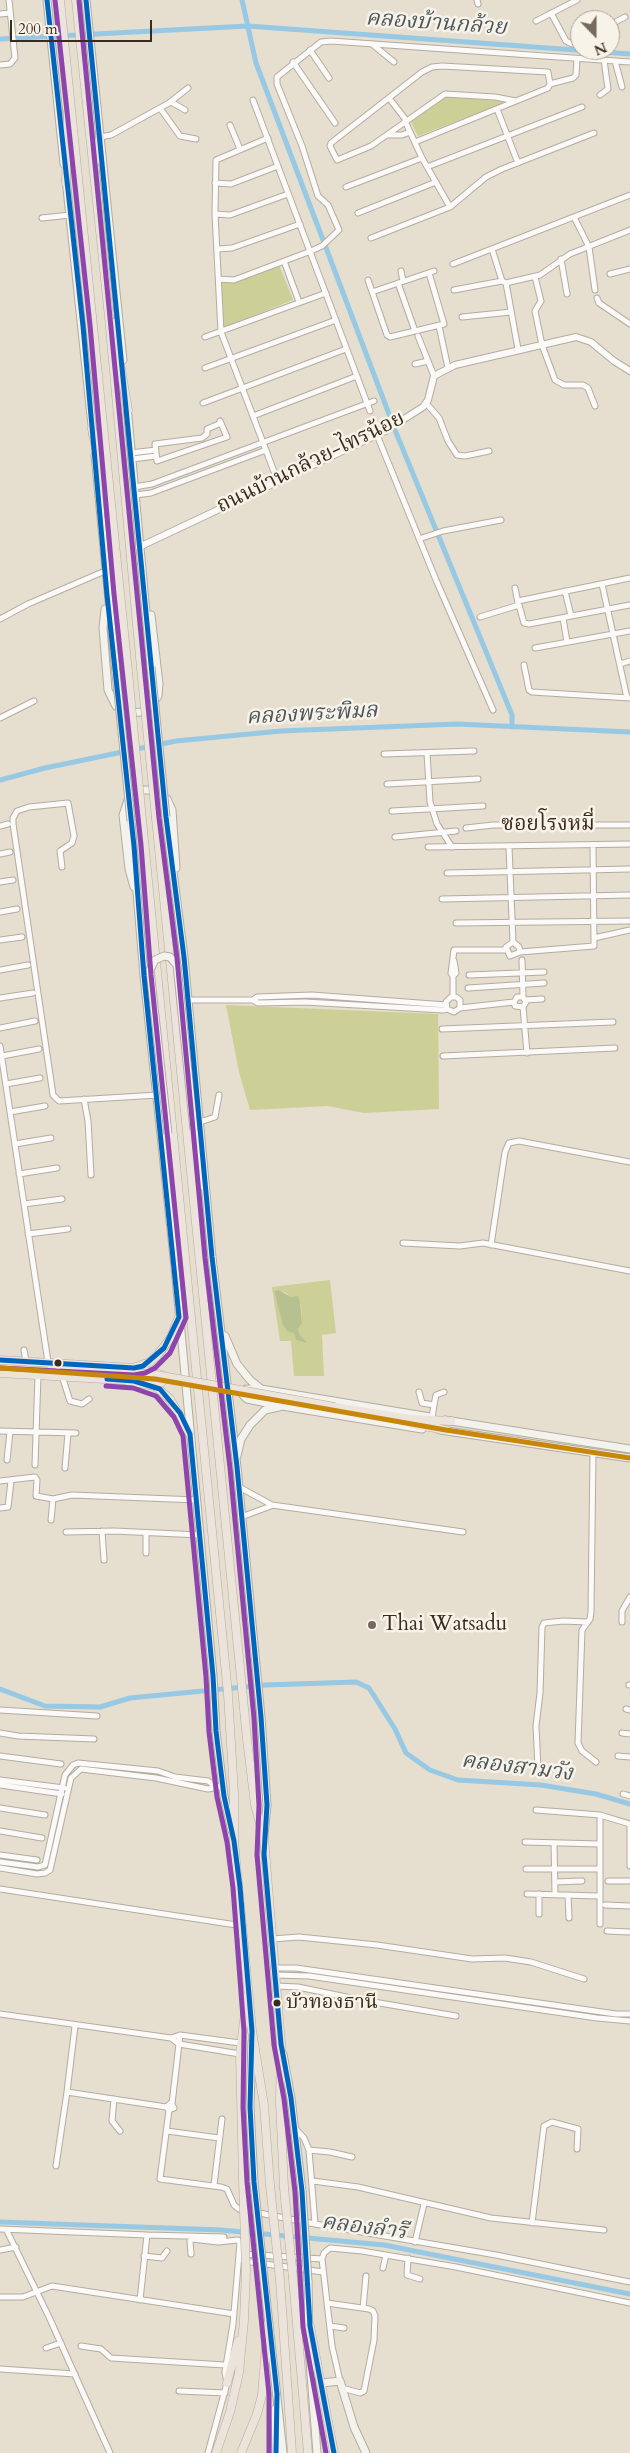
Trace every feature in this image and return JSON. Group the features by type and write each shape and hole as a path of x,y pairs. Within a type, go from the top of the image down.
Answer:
{"main road":[{"path":"47,0 92,429 107,595 131,821 144,976 175,1267 215,1698 219,1786 234,1841"},
{"path":"60,0 228,1694 234,1794 234,1841 244,1926 252,2031 264,2105 280,2280 292,2453"},
{"path":"76,0 109,316 141,668 240,1673 255,1805 264,1838"},
{"path":"86,0 128,410 139,547 166,817 176,883 208,1215 239,1487 267,1805 264,1838 281,2044 291,2098 292,2124 302,2190 310,2326 309,2348 318,2453"},
{"path":"66,183 68,78"},
{"path":"94,170 100,137"},
{"path":"109,316 116,332 128,410"},
{"path":"92,429 97,443 105,490 112,513"},
{"path":"107,595 103,628 108,690 116,706 128,713 138,713 151,706 158,696 159,684 151,616 143,588"},
{"path":"138,901 129,869 123,815 128,800 142,790 160,793 167,799 172,810 176,883"},
{"path":"175,1267 177,1241 168,1134 150,970 155,960 164,956 170,957 177,964 194,1130 208,1215"},
{"path":"134,1368 150,1362 157,1356 171,1336 179,1317"},
{"path":"221,1321 237,1364 250,1380 261,1389"},
{"path":"0,1360 26,1361 51,1366 141,1377 335,1409 446,1430 630,1458"},
{"path":"0,1364 134,1368 162,1375 162,1382 154,1386"},
{"path":"0,1368 51,1366"},
{"path":"0,1373 123,1380 154,1386 170,1399 180,1412 190,1434"},
{"path":"446,1430 414,1428 282,1406 247,1399 243,1395 246,1389 261,1389 630,1449"},
{"path":"236,1461 242,1440 250,1425 266,1410 282,1406"},
{"path":"335,1409 403,1418 451,1421"},
{"path":"218,2451 239,2373 244,2320 246,2271 240,2043 248,1992"},
{"path":"252,2031 250,2107 254,2182 283,2453"},
{"path":"281,2044 280,2102 284,2188 308,2453"},
{"path":"227,2383 244,2320"},
{"path":"241,2453 254,2422 262,2395 268,2324"},
{"path":"310,2326 334,2453"},
{"path":"322,2383 340,2384 366,2453"},
{"path":"276,2453 277,2394"}],"street":[{"path":"0,65 14,62 14,43 9,0"},
{"path":"536,21 577,0"},
{"path":"0,14 10,13"},
{"path":"552,13 566,41 570,43"},
{"path":"620,20 625,17"},
{"path":"342,237 328,205 318,196 302,146 277,84 277,77 293,62 324,41 570,58"},
{"path":"372,44 394,62"},
{"path":"310,50 329,78"},
{"path":"415,142 548,88 550,84 575,77 577,60"},
{"path":"600,95 608,89 604,60 630,62"},
{"path":"615,61 622,87"},
{"path":"293,62 335,123"},
{"path":"516,101 494,97 445,94 371,146 338,160 330,146 331,142 422,72 442,66 548,72 550,84"},
{"path":"100,137 111,135 171,102 188,88"},
{"path":"389,98 406,120 422,158 450,207"},
{"path":"253,100 370,411"},
{"path":"171,102 185,110"},
{"path":"428,167 582,107"},
{"path":"160,108 180,136 196,139"},
{"path":"496,109 518,163"},
{"path":"230,125 240,149"},
{"path":"387,135 402,135 410,132"},
{"path":"371,238 450,207 486,178 594,132"},
{"path":"268,138 216,160 215,183 221,332 278,482"},
{"path":"346,187 422,158"},
{"path":"215,183 231,184 278,166"},
{"path":"358,212 436,182"},
{"path":"216,214 230,215 288,194"},
{"path":"453,264 630,195"},
{"path":"42,218 70,215"},
{"path":"574,217 589,247 595,290"},
{"path":"218,249 232,248 300,224"},
{"path":"218,280 234,280 311,251 322,246 339,230"},
{"path":"454,290 534,277 561,259 630,230"},
{"path":"492,249 504,282 518,350"},
{"path":"561,259 567,294"},
{"path":"284,260 299,302"},
{"path":"610,274 630,269"},
{"path":"400,272 401,282 416,334 434,376 448,368 570,337 586,339 630,371"},
{"path":"368,280 372,292 387,336 416,334 444,323 432,272 372,292"},
{"path":"534,277 541,301 535,309 542,345 555,380 564,385 583,385 588,388 595,406"},
{"path":"205,338 326,293"},
{"path":"597,298 599,303 630,324"},
{"path":"462,317 511,312"},
{"path":"205,368 336,320"},
{"path":"440,326 448,368"},
{"path":"203,403 346,349"},
{"path":"415,364 428,361"},
{"path":"253,416 357,376"},
{"name":"ถนนบ้านกล้วย-ไทรน้อย","path":"139,547 401,422 426,403 434,376"},
{"path":"134,491 265,447 374,401"},
{"path":"426,403 439,418 453,451 458,455 465,456 489,450"},
{"path":"220,422 227,437 157,461 156,453 155,444 202,438 207,434 207,429 220,422"},
{"path":"376,435 494,710"},
{"path":"131,456 156,453"},
{"path":"419,539 443,531 501,520"},
{"path":"0,619 28,604 106,571"},
{"path":"480,617 518,603 630,578"},
{"path":"524,665 529,690 532,692 629,698 602,584"},
{"path":"515,588 525,624 630,605"},
{"path":"565,591 571,616"},
{"path":"563,618 567,642"},
{"path":"536,648 630,631"},
{"path":"620,664 630,661"},
{"path":"0,717 34,701"},
{"path":"384,754 474,751"},
{"path":"427,753 433,809 442,832 452,847"},
{"path":"386,784 478,779"},
{"path":"62,867 60,851 72,843 74,836 68,803 29,807 14,814 13,824 53,1096 59,1101 158,1095"},
{"path":"392,811 483,806"},
{"path":"0,826 8,824"},
{"name":"ซอยโรงหมี่","path":"466,828 493,825 630,825"},
{"path":"395,837 456,831"},
{"path":"428,848 630,844"},
{"path":"513,942 508,943 506,950 510,956 520,952 594,946 593,845"},
{"path":"510,847 513,942"},
{"path":"0,854 10,852"},
{"path":"447,873 630,868"},
{"path":"0,882 13,880"},
{"path":"442,899 630,895"},
{"path":"0,912 17,908"},
{"path":"456,923 630,921"},
{"path":"594,938 630,930"},
{"path":"0,940 22,937"},
{"path":"513,942 520,947 520,952"},
{"path":"454,997 453,976 451,973 454,950 506,950"},
{"path":"522,960 523,1007 527,1053"},
{"path":"0,970 28,965"},
{"path":"469,974 544,972"},
{"path":"468,988 544,983"},
{"path":"0,998 32,993"},
{"path":"253,1000 257,997 301,995 447,1007 454,1012 460,1008 514,1002"},
{"path":"301,995 301,1002"},
{"path":"447,1007 449,998 454,997 460,1000 460,1008"},
{"path":"514,1002 517,997 542,999"},
{"path":"188,1000 253,1000 258,1003 301,1002 447,1007"},
{"path":"377,1006 378,1000"},
{"path":"514,1002 517,1007 523,1007"},
{"path":"0,1028 35,1021"},
{"path":"442,1029 613,1022"},
{"path":"0,1046 28,1234 51,1366"},
{"path":"443,1056 615,1048"},
{"path":"2,1056 39,1049"},
{"path":"6,1084 40,1078"},
{"path":"200,1122 215,1117 220,1095"},
{"path":"84,1100 88,1121 91,1175"},
{"path":"10,1112 44,1106"},
{"path":"15,1144 52,1138"},
{"path":"491,1245 505,1152 509,1143 519,1142 630,1162"},
{"path":"19,1174 57,1168"},
{"path":"24,1204 62,1199"},
{"path":"28,1234 68,1229"},
{"path":"403,1243 460,1246 483,1243 630,1271"},
{"path":"24,1350 26,1361"},
{"path":"35,1464 38,1375"},
{"path":"62,1376 70,1400 82,1404 89,1400"},
{"path":"418,1392 422,1403 434,1405"},
{"path":"432,1418 436,1395 444,1392"},
{"path":"0,1431 76,1433"},
{"path":"7,1460 10,1432"},
{"path":"65,1468 68,1433"},
{"path":"593,1452 592,1600 588,1622 582,1630 578,1743 582,1751 596,1762"},
{"path":"0,1481 35,1477 37,1480 36,1496 52,1499 72,1495 197,1500"},
{"path":"0,1508 8,1507 11,1481"},
{"path":"239,1487 272,1506 463,1532"},
{"path":"51,1520 52,1499"},
{"path":"241,1517 272,1506"},
{"path":"66,1532 102,1531 200,1535"},
{"path":"102,1531 104,1560"},
{"path":"146,1534 146,1553"},
{"path":"622,1622 622,1611 630,1597"},
{"path":"538,1768 536,1726 540,1693 542,1627 544,1624 563,1621 588,1622"},
{"path":"0,1710 97,1716"},
{"path":"0,1733 18,1736 94,1739"},
{"path":"622,1733 630,1734"},
{"path":"0,1756 61,1764"},
{"path":"618,1756 630,1757"},
{"path":"0,1868 37,1874 50,1870 66,1790 68,1769 78,1762 149,1770 208,1781 219,1786"},
{"path":"0,1862 38,1867 45,1865 61,1794 66,1790 71,1778 81,1769 148,1777 208,1789 219,1786"},
{"path":"148,1777 149,1770"},
{"path":"192,1786 193,1779"},
{"path":"0,1780 66,1790"},
{"path":"0,1785 61,1794"},
{"path":"624,1794 630,1796"},
{"path":"0,1808 45,1815"},
{"path":"536,1810 600,1815 630,1824 630,1866"},
{"path":"600,1815 600,1924"},
{"path":"0,1831 42,1838"},
{"path":"525,1842 599,1844"},
{"path":"554,1843 555,1894"},
{"path":"0,1855 37,1860"},
{"path":"526,1869 599,1869"},
{"path":"555,1882 582,1881"},
{"path":"608,1881 630,1881"},
{"path":"0,1889 244,1926"},
{"path":"527,1894 599,1896"},
{"path":"539,1894 539,1914"},
{"path":"568,1895 569,1918"},
{"path":"605,1905 630,1906"},
{"path":"607,1931 630,1932"},
{"path":"272,1939 299,1937 377,1945 472,1959 505,1958 531,1962 584,1979"},
{"path":"275,1972 296,1968 616,2014 630,2014"},
{"path":"275,1972 597,2018 630,2021"},
{"path":"276,1986 298,1987 356,2000 456,2016"},
{"path":"0,2014 171,2038 180,2035 240,2043"},
{"path":"56,2166 75,2026"},
{"path":"180,2035 172,2104 168,2104 167,2131 160,2179 228,2188 234,2205 239,2209 496,2255 630,2282"},
{"path":"171,2038 179,2044 240,2054"},
{"path":"205,2038 205,2048"},
{"path":"67,2092 168,2109"},
{"path":"114,2099 112,2121 120,2131"},
{"path":"214,2185 222,2119"},
{"path":"532,2223 544,2126 552,2122 578,2129 577,2149"},
{"path":"292,2124 304,2138 309,2150 319,2224"},
{"path":"167,2131 219,2138"},
{"path":"309,2150 352,2157"},
{"path":"313,2181 358,2187 481,2217 604,2230"},
{"path":"415,2242 424,2204"},
{"path":"0,2229 7,2231 224,2237"},
{"path":"7,2231 16,2247 58,2344 76,2374 110,2453"},
{"path":"140,2300 147,2235"},
{"path":"191,2254 190,2241 192,2239 218,2242 239,2241 234,2314 226,2366 227,2383 208,2453"},
{"path":"0,2250 16,2247"},
{"path":"327,2303 373,2311 375,2324 364,2389 360,2393 340,2384 330,2326 327,2303 323,2272 322,2259 326,2250 334,2247 408,2258 630,2303"},
{"path":"144,2256 162,2258 166,2255 167,2251"},
{"path":"239,2254 322,2259"},
{"path":"383,2268 386,2254"},
{"path":"408,2258 406,2274 420,2279"},
{"path":"239,2260 323,2272"},
{"path":"363,2308 366,2276"},
{"path":"0,2297 28,2296 52,2286 234,2314"},
{"path":"330,2326 344,2328"},
{"path":"46,2348 58,2344"},
{"path":"81,2346 101,2349 111,2358 226,2366"},
{"path":"0,2369 76,2374"},
{"path":"179,2390 225,2393"}],"green space":[{"path":"448,97 503,101 504,103 418,136 411,122 442,99"},
{"path":"279,265 293,300 225,327 222,325 221,283 234,283"},
{"path":"226,1005 438,1014 439,1109 364,1113 328,1106 250,1110 239,1072"},
{"path":"330,1280 336,1333 322,1335 324,1376 294,1376 291,1341 280,1341 272,1287","holes":["279,1290 301,1305 302,1322 298,1328 300,1335 304,1337 294,1333 277,1302 274,1291"]},
{"path":"279,1290 291,1297 298,1296 302,1323 298,1329 300,1335 307,1343 296,1340 294,1333 287,1331 283,1325 274,1291"}],"waterway":[{"path":"242,0 256,63 395,430 512,715 512,727"},
{"name":"คลองบ้านกล้วย","path":"0,39 248,26 630,54"},
{"name":"คลองพระพิมล","path":"0,780 45,768 176,741 281,731 457,724 630,732"},
{"name":"คลองสามวัง","path":"0,1689 45,1706 100,1707 130,1698 265,1685 356,1682 369,1688 395,1729 406,1753 430,1770 458,1780 541,1785 596,1794 630,1804"},
{"name":"คลองลำรี","path":"0,2222 221,2230 384,2245 630,2294"}],"transit line":[{"path":"0,1360 134,1368 143,1366 164,1348 179,1317 144,976 134,846 107,595 83,326 47,0"},
{"path":"0,1368 134,1375 145,1373 155,1368 170,1353 186,1318 151,975 141,845 114,594 90,325 55,0"},
{"path":"86,0 166,817 184,957 212,1257 237,1467 261,1717 267,1805 264,1854 281,2044 291,2098 302,2191 310,2326 334,2453"},
{"path":"79,1 159,818 177,958 205,1258 230,1468 254,1718 259,1805 257,1855 274,2045 284,2099 295,2192 303,2327 326,2453"},
{"path":"0,1368 155,1379 446,1430 630,1458"},
{"path":"107,1379 134,1381 160,1389 180,1413 190,1434 213,1676 216,1731 224,1796 234,1841 240,1887 252,2031 250,2107 254,2182 277,2394 276,2453"},
{"path":"106,1386 133,1388 156,1396 174,1417 183,1436 206,1677 209,1732 217,1797 227,1842 233,1888 244,2031 243,2107 247,2182 269,2394 269,2453"}],"place":[{"name":"Thai Watsadu","path":"372,1625"},
{"name":"บัวทองธานี","path":"277,2003"}]}
